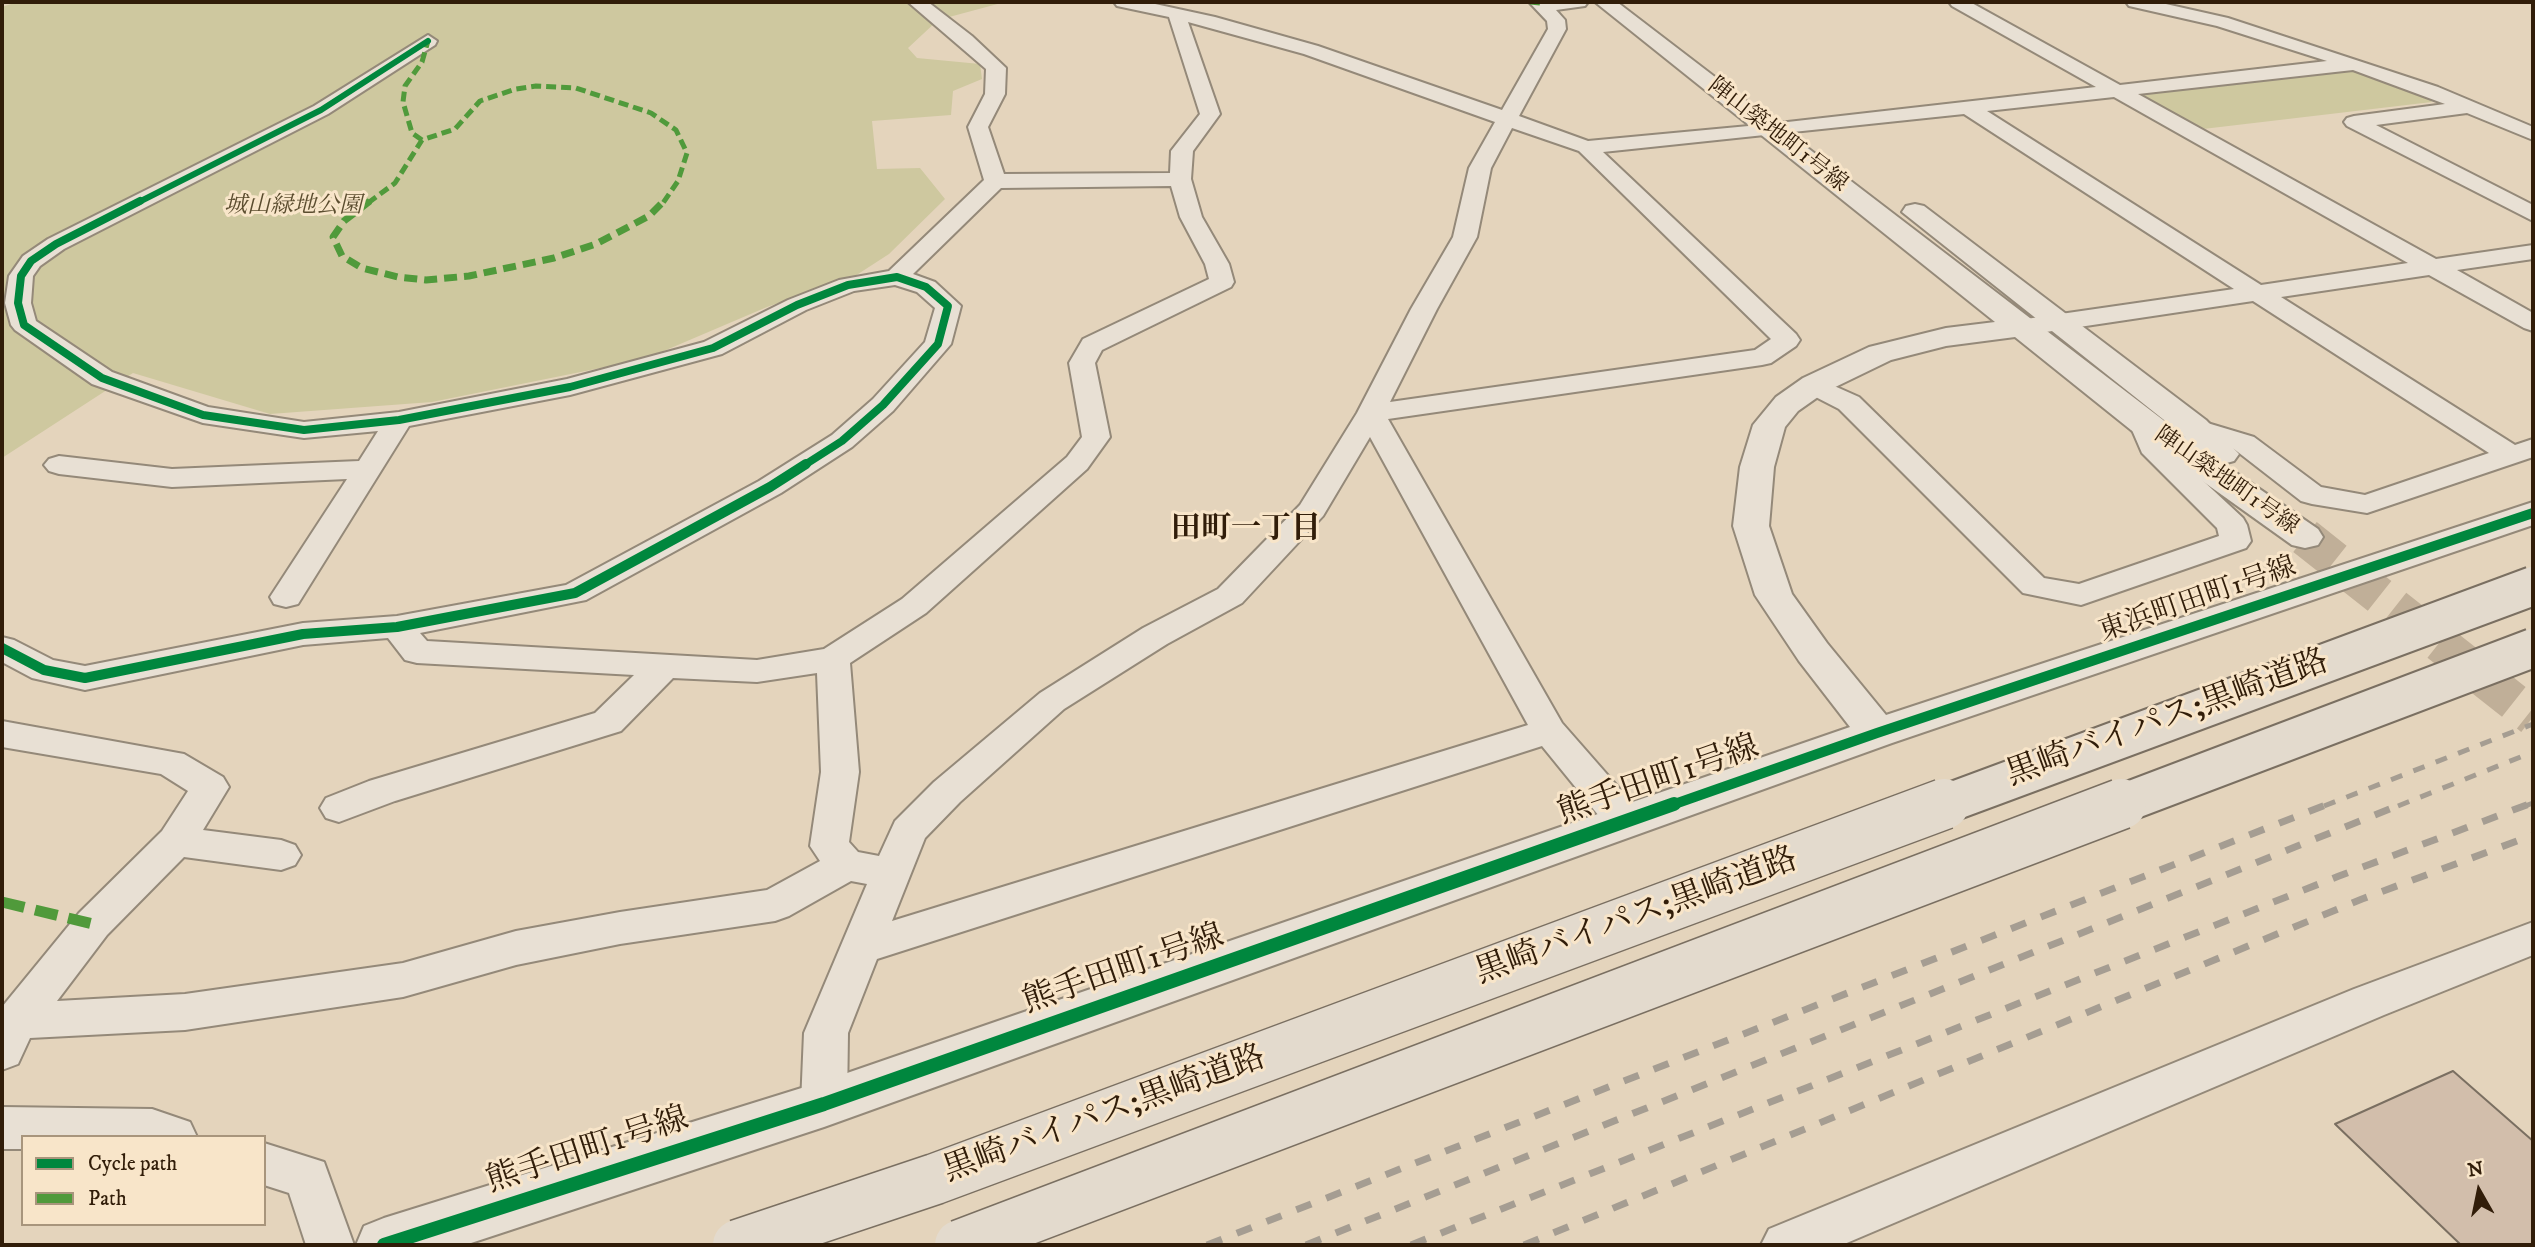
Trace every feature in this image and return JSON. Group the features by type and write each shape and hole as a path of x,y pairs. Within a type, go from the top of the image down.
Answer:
{"highway":[{"name":"黒崎バイパス;黒崎道路","path":"738,1245 948,1174 2533,586"},
{"name":"黒崎バイパス;黒崎道路","path":"960,1245 2533,648"}],"street":[{"path":"917,2 996,68 995,94 978,127 995,181"},
{"path":"1123,2 1209,21 1311,50 1586,147 1787,340 1762,357 1371,413"},
{"path":"1541,4 1579,2"},
{"name":"陣山築地町1号線","path":"1605,2 2143,423 2305,537 2194,427 1637,2"},
{"path":"1958,2 2533,323"},
{"path":"2135,2 2222,22 2355,64 2471,107 2533,134"},
{"path":"824,1104 826,1033 909,831 947,792 1052,701 1155,636 1230,596 1312,510 1371,413 1424,309 1465,237 1480,168 1557,29 1556,20 1541,4"},
{"path":"397,626 417,652 757,671 833,659 914,606 1077,463 1096,438 1082,362 1092,345 1222,282 1217,264 1191,217 1180,179 1182,151 1210,114 1177,15"},
{"path":"2,648 44,670 85,678 303,634 397,626 575,593 770,487 842,441 883,405 938,344 948,306 926,287 897,277 848,285 797,305 713,348 570,387 399,419 304,430 203,415 102,379 24,326 18,303 21,276 31,261 56,244 321,110 428,41"},
{"path":"1586,147 1770,130 2355,64"},
{"path":"2471,107 2354,122 2533,214"},
{"path":"1968,108 2255,293 2522,452"},
{"path":"897,277 995,181 1180,179"},
{"path":"1877,733 1813,652 1774,595 1751,526 1757,467 1769,425 1787,404 1814,385 1880,353 1945,337 2059,323 2533,252"},
{"path":"1814,385 1849,403 2034,586 2081,595 2235,541 2232,525 2156,453 2143,423"},
{"path":"1371,413 1549,731 1626,822"},
{"path":"286,597 399,419"},
{"path":"2194,427 2244,443 2312,495 2367,504 2522,452"},
{"path":"59,465 172,478 366,469"},
{"name":"東浜町田町1号線","path":"1877,733 2533,513"},
{"path":"833,659 840,772 829,846 846,865 893,873"},
{"path":"339,808 382,791 608,722 665,665"},
{"path":"863,947 1549,731"},
{"name":"熊手田町1号線","path":"384,1245 824,1104 1877,733"},
{"path":"2,734 171,763 210,788 176,841 93,924 9,1036"},
{"path":"176,841 281,855"},
{"path":"9,1036 403,980 516,948 620,928 775,905 846,865"},
{"path":"1786,1245 2356,1007 2533,938"},
{"path":"2,1128 152,1130 168,1135"},
{"path":"266,1165 307,1177 330,1245"}],"green space":[{"name":"城山緑地公園","path":"17,2 1005,2 938,20 908,48 917,58 980,64 982,79 953,91 951,115 872,121 877,169 920,168 945,199 889,254 855,276 767,307 645,359 432,402 270,414 133,373 2,458 2,7"},
{"path":"2350,68 2425,95 2432,102 2203,129 2133,91"}],"building":[{"path":"2453,1071 2533,1141 2533,1245 2461,1245 2335,1124"}],"tunnel":[{"path":"2305,537 2533,717"}],"railway":[{"path":"2324,806 2533,724"},
{"path":"2398,806 2533,752"},
{"path":"2525,806 2533,803"},
{"path":"1207,1245 2328,804"},
{"path":"1306,1245 2402,804"},
{"path":"1411,1245 2339,876 2529,804"},
{"path":"1524,1245 2362,899 2533,835"}],"marked path":[{"path":"1530,2 1540,3"},
{"path":"422,140 412,133 403,102 405,86 422,62 428,41"},
{"path":"536,86 576,88 651,113 676,130 687,153 678,181 666,200 649,216 596,244 554,258 469,276 426,280 398,277 362,268 342,256 333,237 344,221 395,183 422,140 455,129 480,101 516,89 536,86"},
{"path":"2,902 93,924"}],"cycle path":[{"path":"2,648 44,670 85,678 303,634 397,627 575,593 770,487 842,441 883,405 938,344 948,306 926,287 897,277 848,285 797,305 713,348 570,387 399,420 304,430 203,415 102,378 24,325 18,303 21,276 31,261 56,244 321,110 428,41"},
{"path":"384,1245 824,1104 1877,733 2533,513"}],"district":[{"name":"田町一丁目","path":"1246,531"}]}
